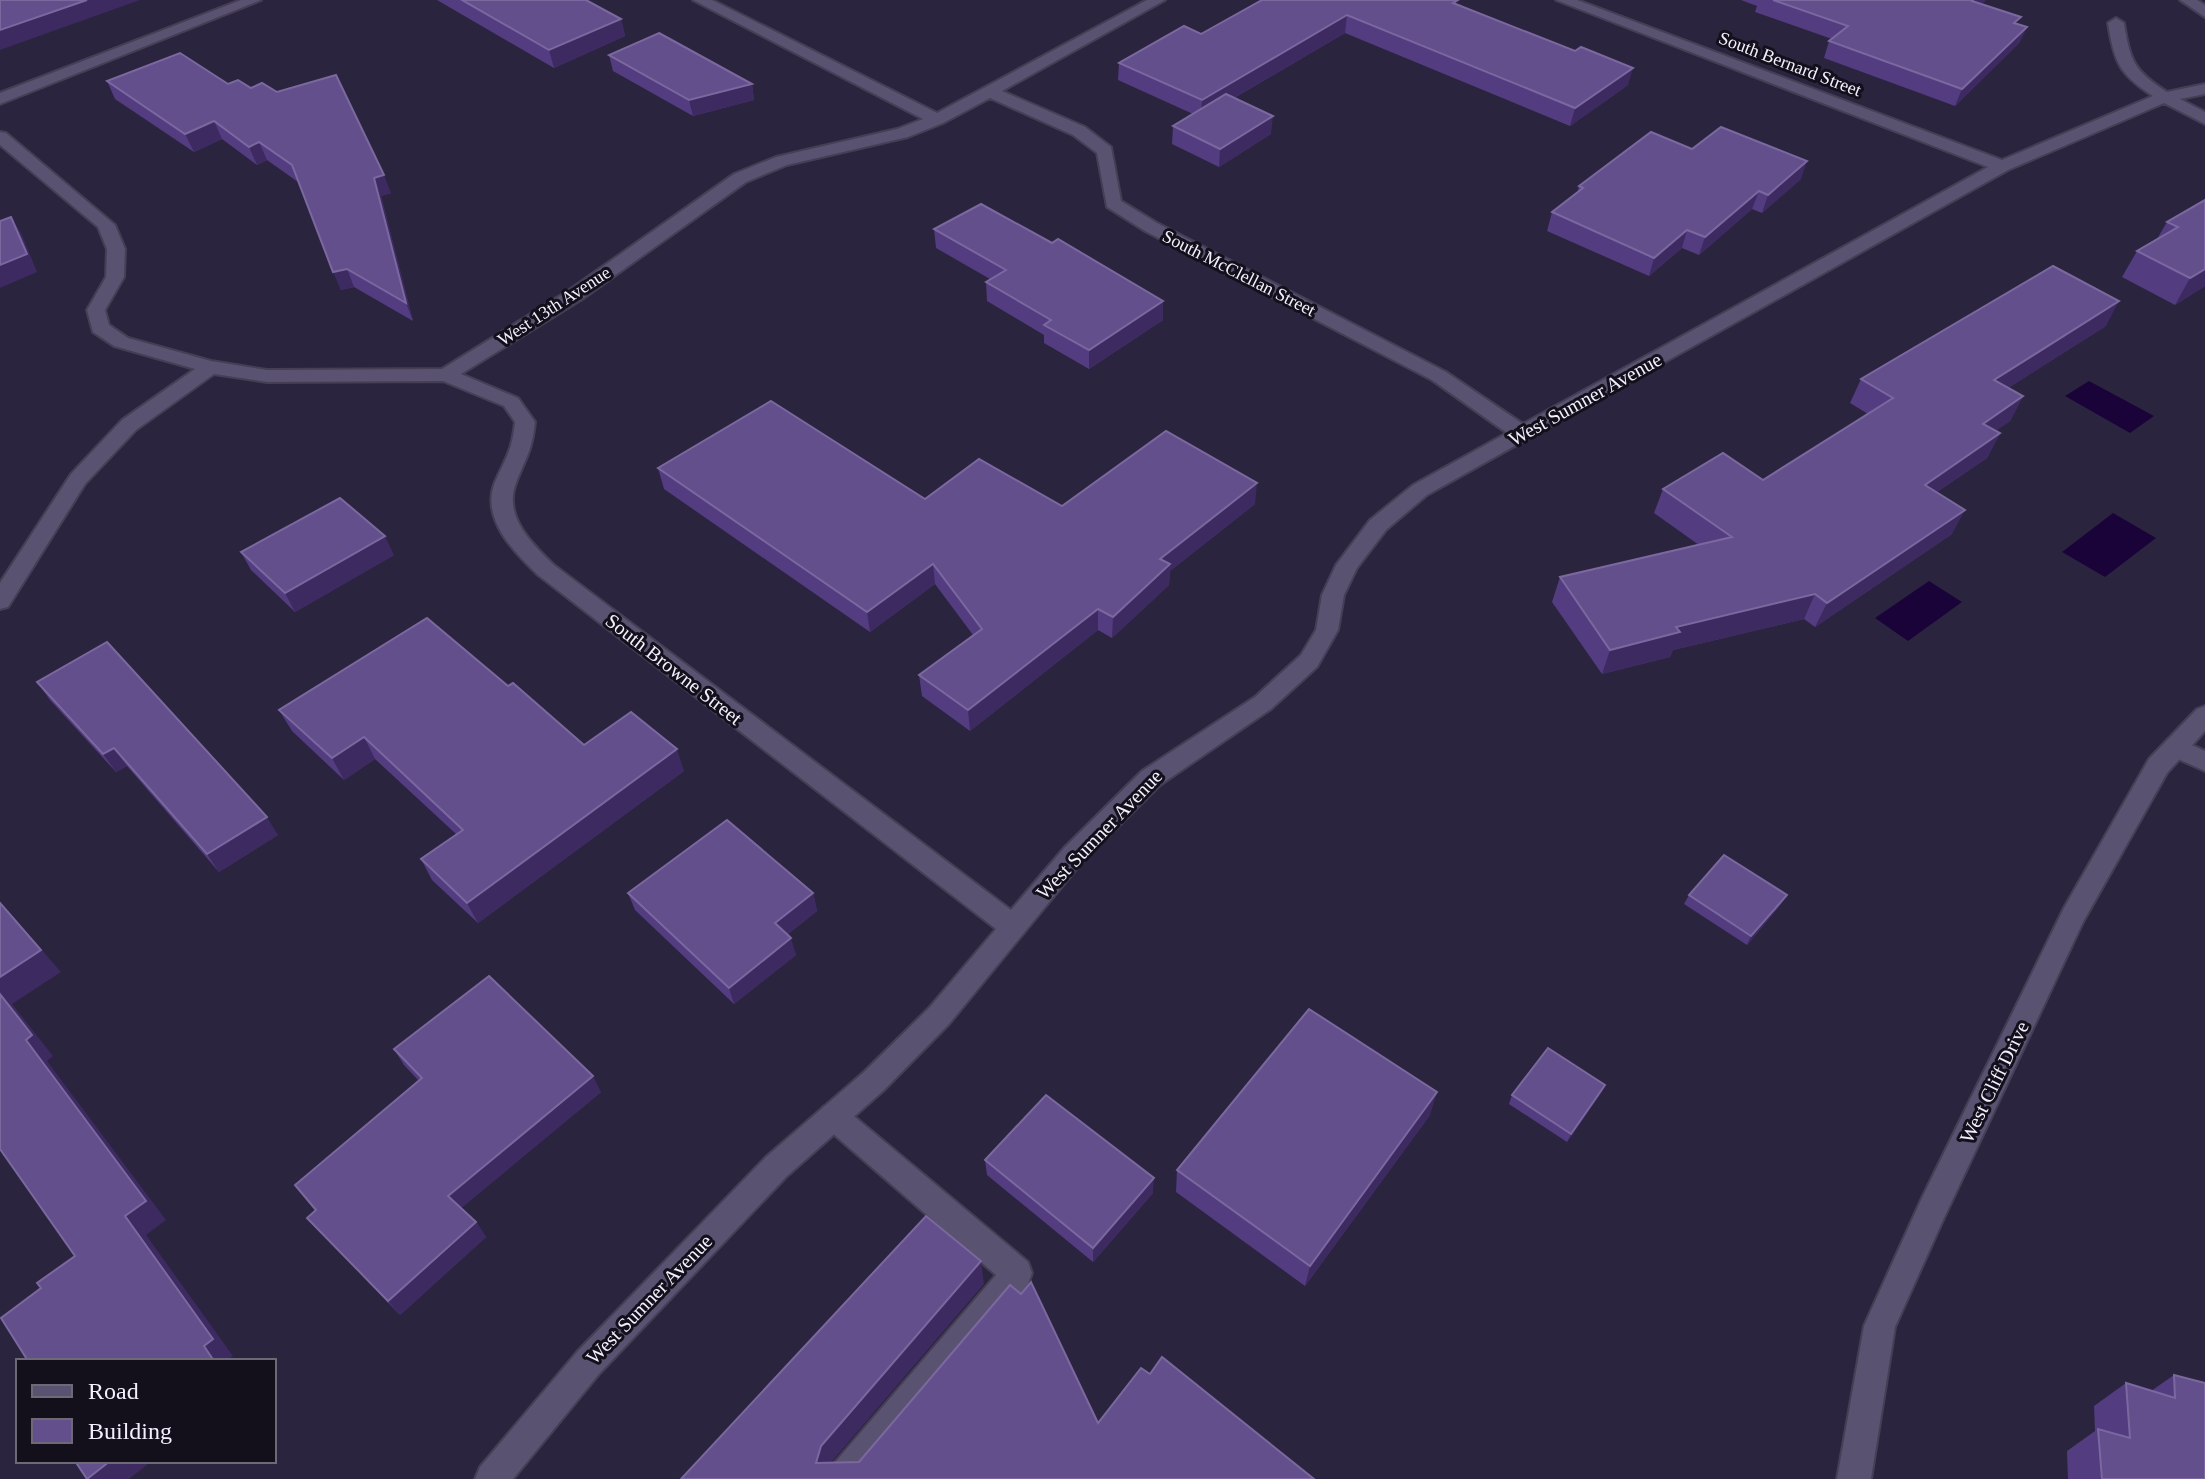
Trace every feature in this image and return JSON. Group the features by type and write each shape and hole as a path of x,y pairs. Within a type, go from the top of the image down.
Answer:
{"street":[{"path":"0,99 254,0"},
{"path":"700,0 937,120"},
{"name":"West 13th Avenue","path":"446,375 575,295 740,178 782,161 902,133 937,120 1158,0"},
{"name":"South Bernard Street","path":"1563,0 2002,166"},
{"path":"2187,0 2205,12"},
{"path":"2116,23 2124,63 2133,75 2205,119"},
{"name":"West Sumner Avenue","path":"492,1479 588,1363 776,1167 874,1081 939,1016 1073,855 1151,778 1263,703 1309,661 1327,630 1333,595 1347,565 1378,525 1420,490 2002,166 2165,97 2205,89"},
{"name":"South McClellan Street","path":"988,91 1079,131 1105,151 1113,203 1151,227 1439,376 1523,434"},
{"path":"0,137 106,225 116,249 115,277 96,310 100,328 121,342 210,367 279,377 446,375"},
{"path":"0,601 78,479 129,425 210,367"},
{"name":"South Browne Street","path":"446,375 511,402 525,422 522,451 504,486 503,512 518,543 527,552 759,735 1012,926"},
{"name":"West Cliff Drive","path":"1854,1479 1880,1326 2073,916 2158,766 2205,715"},
{"path":"2176,747 2205,762"},
{"path":"833,1116 1017,1273 843,1479"}],"shaded area":[{"path":"2089,381 2154,416 2130,433 2065,396"},
{"path":"2113,513 2156,538 2105,577 2062,552"},
{"path":"1929,581 1962,602 1908,641 1875,618"}],"building":[{"path":"0,0 87,0 0,30"},
{"path":"462,0 586,0 621,19 549,50"},
{"path":"1262,0 1458,0 1453,3 1575,51 1581,47 1633,68 1575,108 1347,15 1202,100 1119,63 1184,26 1201,34"},
{"path":"1773,0 1973,0 2021,17 2014,23 2027,27 1962,89 1829,41 1848,26"},
{"path":"659,33 752,84 689,100 609,55"},
{"path":"180,53 228,84 238,80 251,88 262,83 277,92 336,75 384,175 374,178 406,303 347,269 333,272 292,165 259,142 249,147 214,121 185,134 107,81"},
{"path":"1226,94 1273,116 1220,149 1173,126"},
{"path":"1721,127 1807,161 1768,195 1759,191 1705,237 1687,230 1654,258 1552,212 1583,188 1579,186 1651,132 1692,149"},
{"path":"2205,200 2205,269 2190,278 2137,251 2178,227 2167,222"},
{"path":"981,204 1052,243 1058,239 1163,301 1089,350 1044,325 1051,320 986,282 1006,270 934,229"},
{"path":"11,217 27,254 0,265 0,221"},
{"path":"2053,266 2119,301 1994,380 2023,396 1983,424 2000,433 1925,485 1965,510 1827,603 1815,594 1676,627 1680,632 1610,650 1560,577 1732,537 1663,489 1723,453 1763,480 1893,398 1861,379"},
{"path":"771,401 925,499 979,459 1062,506 1166,431 1257,483 1160,559 1170,564 1113,617 1098,609 968,710 919,675 982,629 933,564 867,612 658,468"},
{"path":"340,498 385,536 285,593 241,552"},
{"path":"427,618 508,686 513,683 584,745 631,712 677,749 467,903 421,859 463,830 364,737 332,758 279,710"},
{"path":"107,642 267,817 207,854 114,748 103,754 37,682"},
{"path":"727,820 813,893 775,923 791,938 729,988 628,893"},
{"path":"1724,855 1787,895 1751,936 1689,895"},
{"path":"0,903 41,950 0,977"},
{"path":"489,976 593,1076 448,1196 476,1222 388,1301 307,1218 316,1210 295,1185 422,1078 394,1049"},
{"path":"0,994 32,1035 26,1040 146,1201 125,1216 213,1339 204,1346 213,1359 27,1359 1,1318 41,1288 37,1283 75,1256 0,1149"},
{"path":"1309,1009 1437,1092 1310,1266 1177,1170"},
{"path":"1548,1048 1605,1085 1571,1134 1512,1095"},
{"path":"1046,1095 1154,1178 1093,1248 985,1160"},
{"path":"926,1216 981,1261 821,1446 816,1463 859,1462 1010,1285 1021,1294 1031,1282 1098,1423 1141,1368 1150,1374 1162,1357 1314,1479 681,1479"},
{"path":"2174,1375 2205,1383 2205,1479 2102,1479 2098,1429 2130,1438 2126,1383 2175,1398"},
{"path":"76,1463 107,1463 87,1479"}]}
